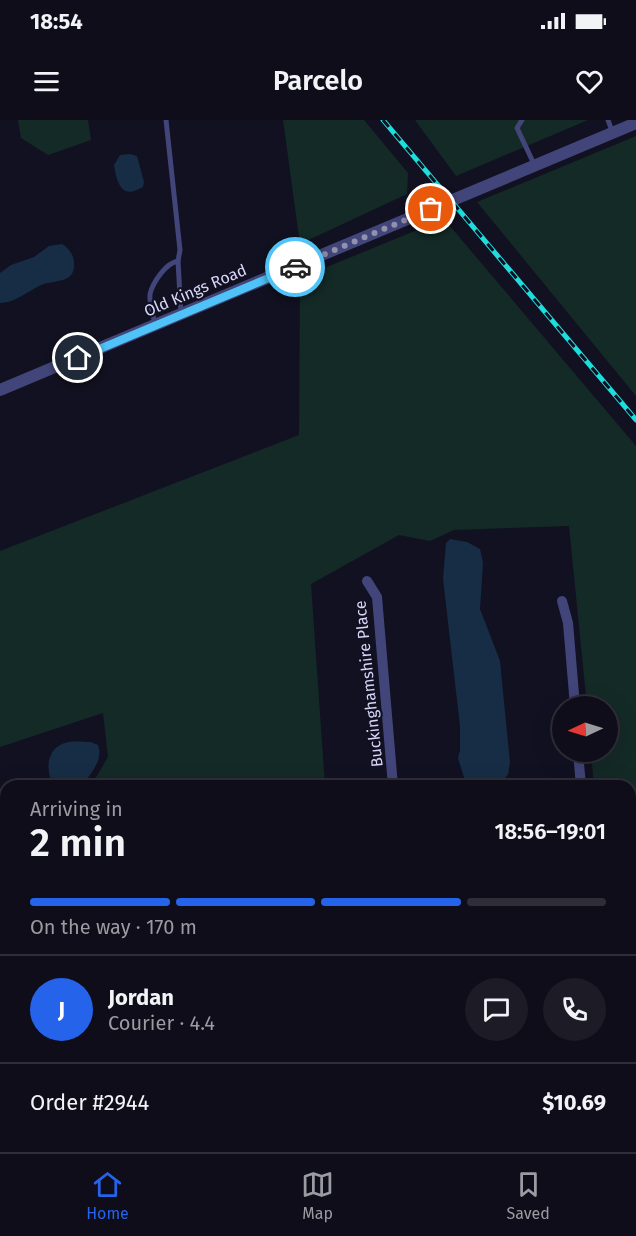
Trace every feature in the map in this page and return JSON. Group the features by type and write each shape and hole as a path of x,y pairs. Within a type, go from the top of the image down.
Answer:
{"street":[{"name":"Old Kings Road","path":"0,390 636,123"},
{"name":"Buckinghamshire Place","path":"367,581 377,597 392,780"},
{"path":"562,601 568,622 573,696"},
{"path":"579,762 580,780"}],"lane":[{"path":"166,120 180,250 178,261 181,315"},
{"path":"522,120 517,128 535,166"},
{"path":"608,120 613,133"},
{"path":"156,325 150,300 151,292 163,271 172,262 178,261"}],"green space":[{"path":"18,120 88,120 91,140 48,155 21,138"},
{"path":"283,120 364,120 408,173 407,194 300,244"},
{"path":"415,120 588,120 456,176"},
{"path":"636,136 636,396 477,202"},
{"path":"444,219 636,446 636,780 593,780 592,762 618,762 618,696 586,696 569,526 454,530 430,541 399,535 311,584 325,780 95,780 108,757 103,713 0,747 0,551 299,435 300,278"}],"water":[{"path":"120,155 137,156 144,182 143,187 130,192 125,191 119,184 114,165"},
{"path":"62,244 73,257 74,270 71,275 62,280 39,286 10,301 0,303 0,273 11,265 34,257 49,246"},
{"path":"450,539 467,542 480,549 483,563 480,609 500,661 510,763 504,780 465,780 458,758 460,726 443,579 446,543"},
{"path":"91,742 98,745 99,756 95,767 86,780 51,780 49,763 52,752 65,743"}],"railway":[{"path":"383,120 636,420"}],"way so far":[{"path":"295,267 431,209"}],"route":[{"path":"78,358 295,267"}]}
